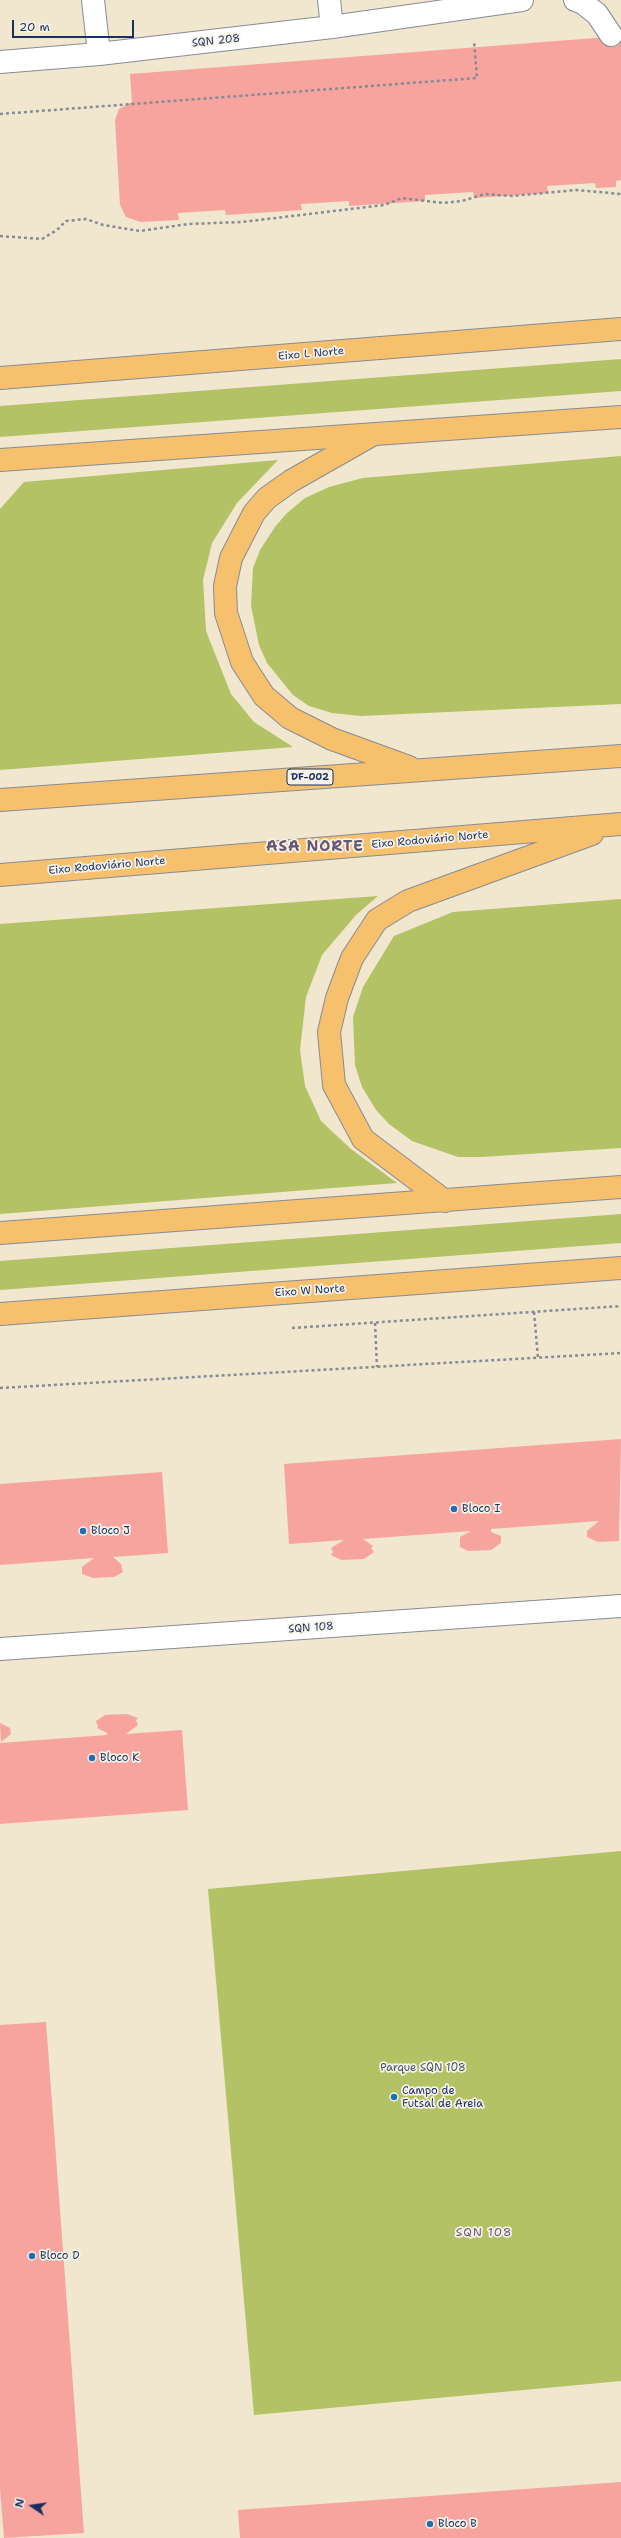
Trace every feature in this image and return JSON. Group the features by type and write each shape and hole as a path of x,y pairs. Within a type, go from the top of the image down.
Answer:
{"main road":[{"name":"Eixo L Norte","path":"0,378 621,329"},
{"path":"0,460 621,417"},
{"path":"372,435 291,481 267,498 254,513 231,558 225,586 226,613 242,662 250,677 264,696 290,718 332,739 416,769"},
{"name":"DF-002","path":"0,800 416,769 621,756"},
{"path":"445,1201 363,1139 334,1085 329,1032 337,998 352,958 377,920 408,901 619,824"},
{"name":"Eixo Rodoviário Norte","path":"0,875 619,824"},
{"path":"0,1233 621,1187"},
{"name":"Eixo W Norte","path":"0,1314 621,1268"}],"street":[{"path":"93,0 99,54"},
{"path":"329,0 332,27"},
{"name":"SQN 208","path":"0,62 99,54 332,27 522,0"},
{"path":"575,0 583,3 597,14 611,35"},
{"name":"SQN 108","path":"0,1649 621,1606"}],"path":[{"path":"0,114 477,78 472,7"},
{"path":"0,236 42,239 57,230 66,221 86,219 103,225 140,231 188,224 242,222 384,205 402,198 443,203 462,201 486,194 512,196 576,190 621,194"},
{"path":"534,1312 538,1358"},
{"path":"375,1323 376,1367"},
{"path":"0,1388 621,1353"}],"green space":[{"path":"621,359 621,391 0,437 0,406"},
{"path":"621,456 621,704 361,716 332,713 309,706 293,695 267,663 259,645 251,606 253,568 260,550 275,527 286,514 305,498 329,487 363,478"},
{"path":"278,460 237,503 212,543 203,580 206,631 231,694 254,722 293,747 0,770 0,509 24,482"},
{"path":"378,896 356,915 322,955 306,997 300,1050 305,1086 321,1121 351,1149 397,1183 0,1214 0,924"},
{"path":"621,899 621,1148 481,1157 458,1157 412,1141 389,1124 376,1110 362,1087 355,1065 353,1017 363,987 394,936 453,912"},
{"path":"621,1214 621,1243 0,1290 0,1261"},
{"name":"Parque SQN 108","path":"621,1851 621,2381 254,2415 208,1889"}],"building":[{"path":"621,36 621,180 616,181 616,187 596,188 595,183 547,186 548,193 474,198 473,192 425,195 425,201 349,206 349,201 301,204 302,210 226,215 225,210 178,213 179,220 141,222 126,217 120,205 115,120 119,109 132,102 130,74"},
{"name":"Bloco I","path":"621,1439 619,1541 598,1542 587,1537 587,1531 599,1521 491,1529 491,1532 501,1536 501,1543 491,1550 468,1551 460,1547 460,1537 471,1531 363,1539 373,1546 371,1548 374,1552 364,1559 341,1560 331,1555 333,1552 331,1548 344,1540 289,1544 284,1464"},
{"name":"Bloco J","path":"162,1472 168,1553 113,1557 123,1566 121,1565 123,1572 114,1577 93,1578 82,1574 82,1567 94,1558 0,1565 0,1484"},
{"name":"Bloco K","path":"127,1714 138,1718 136,1720 138,1725 126,1734 182,1730 188,1810 0,1824 0,1743 107,1735 107,1733 97,1728 96,1721 105,1715"},
{"path":"0,1723 10,1728 11,1734 1,1742"},
{"name":"Bloco D","path":"46,2022 84,2533 4,2538 0,2488 0,2025"},
{"name":"Bloco B","path":"621,2482 621,2538 240,2538 238,2510"}],"place":[{"name":"Bloco I","path":"454,1509"},
{"name":"Bloco J","path":"83,1531"},
{"name":"Bloco K","path":"92,1758"},
{"name":"Campo de Futsal de Areia","path":"394,2097"},
{"name":"Bloco D","path":"32,2256"},
{"name":"Bloco B","path":"430,2524"}],"district":[{"name":"ASA NORTE","path":"315,847"},
{"name":"SQN 108","path":"484,2233"}]}
